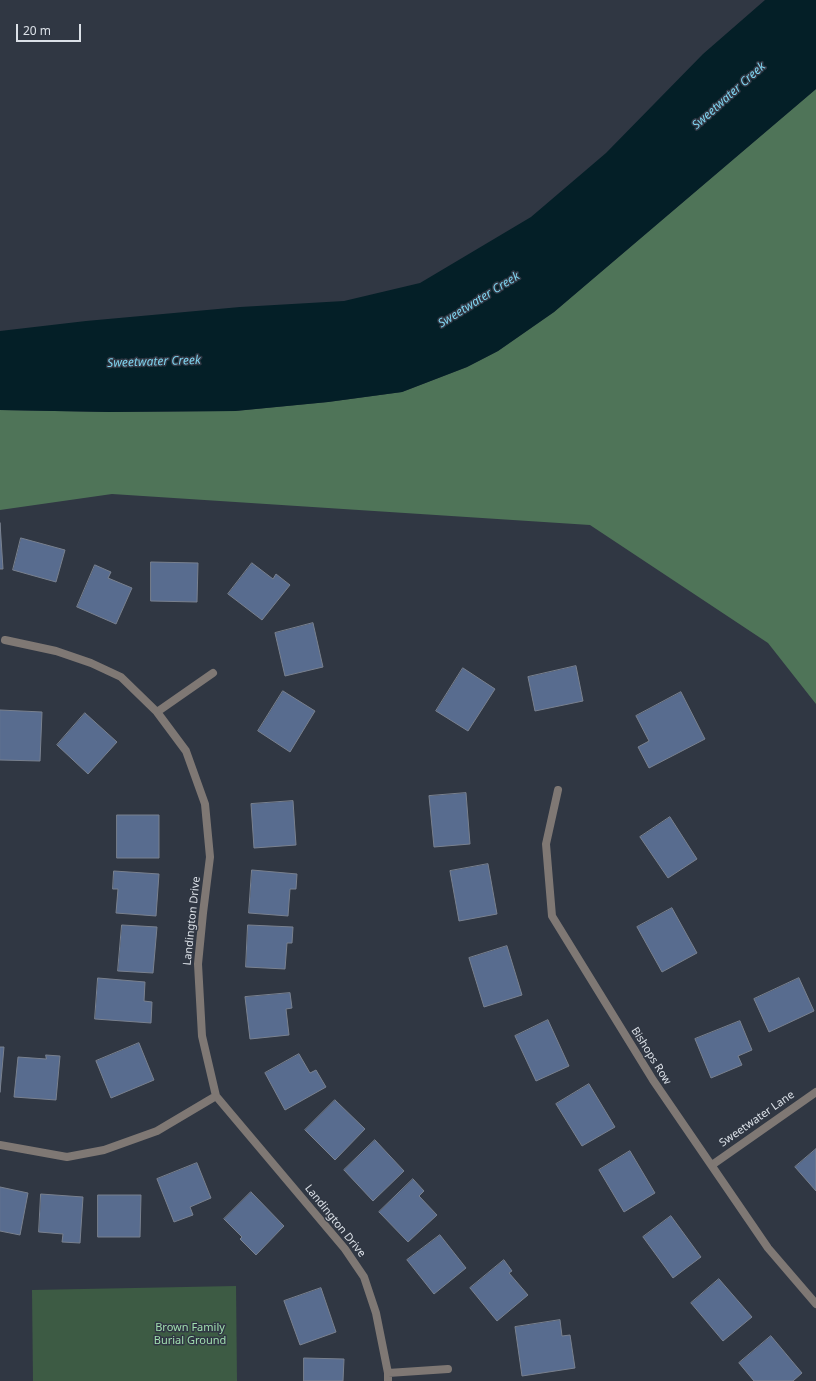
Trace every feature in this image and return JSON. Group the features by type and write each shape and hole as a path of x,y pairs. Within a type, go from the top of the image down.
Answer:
{"street":[{"name":"Landington Drive","path":"5,640 56,651 91,662 121,677 158,712 186,751 205,804 210,857 202,913 198,964 202,1036 216,1096 345,1248 364,1277 376,1313 388,1377"},
{"path":"158,712 213,673"},
{"name":"Bishops Row","path":"558,790 546,844 552,916 653,1080 712,1164 768,1248 816,1304"},
{"name":"Sweetwater Lane","path":"712,1164 816,1092"},
{"path":"0,1145 66,1156 104,1150 157,1131 216,1096"},
{"path":"388,1377 448,1369"}],"green space":[{"path":"816,89 816,704 768,643 590,525 112,494 0,510 0,410 109,412 235,411 328,402 402,392 467,367 498,351 554,312"},
{"name":"Brown Family Burial Ground","path":"236,1286 237,1381 33,1381 32,1290"}],"water":[{"name":"Sweetwater Creek","path":"765,0 816,0 816,89 554,312 498,351 467,367 402,392 328,402 235,411 109,412 0,410 0,331 86,321 240,307 344,301 420,283 531,217 606,153 703,54"}],"building":[{"path":"0,523 3,569 0,569"},
{"path":"21,538 65,550 56,582 13,570"},
{"path":"151,562 198,563 197,602 151,601"},
{"path":"252,563 273,579 276,574 290,585 262,620 228,594"},
{"path":"95,565 111,572 108,578 132,588 116,624 77,607"},
{"path":"313,623 323,667 285,676 275,633"},
{"path":"576,666 583,701 535,711 528,677"},
{"path":"463,668 495,689 468,731 436,711"},
{"path":"283,691 315,711 290,752 258,731"},
{"path":"681,692 705,739 649,768 638,747 649,741 636,716"},
{"path":"0,710 42,712 40,761 0,760"},
{"path":"85,713 117,742 88,774 57,745"},
{"path":"466,793 470,844 434,847 429,796"},
{"path":"293,801 296,845 254,848 251,804"},
{"path":"117,815 159,815 159,858 117,858"},
{"path":"670,817 697,859 668,878 640,837"},
{"path":"488,864 497,914 459,921 450,871"},
{"path":"252,870 297,874 296,889 290,889 288,916 249,913"},
{"path":"114,871 159,874 156,916 116,913 118,889 113,889"},
{"path":"672,908 697,953 662,972 637,927"},
{"path":"122,925 157,927 153,973 118,971"},
{"path":"248,925 293,927 292,943 287,943 285,969 246,967"},
{"path":"507,946 522,995 484,1007 469,958"},
{"path":"98,978 145,982 144,1001 152,1002 151,1023 95,1019"},
{"path":"799,978 814,1011 769,1032 754,999"},
{"path":"290,993 292,1008 286,1009 289,1035 250,1039 245,997"},
{"path":"548,1020 569,1066 536,1081 515,1036"},
{"path":"740,1021 752,1050 738,1056 742,1065 711,1078 695,1039"},
{"path":"139,1043 154,1080 111,1098 96,1061"},
{"path":"0,1047 4,1047 0,1092"},
{"path":"299,1054 310,1073 316,1070 326,1087 285,1110 265,1073"},
{"path":"46,1055 60,1056 56,1100 14,1097 18,1057 46,1059"},
{"path":"589,1084 615,1127 582,1146 556,1104"},
{"path":"335,1100 365,1129 335,1160 305,1130"},
{"path":"375,1140 404,1171 373,1201 344,1170"},
{"path":"816,1149 816,1191 795,1167"},
{"path":"630,1151 655,1193 624,1212 599,1170"},
{"path":"197,1163 211,1198 190,1207 193,1215 174,1222 157,1179"},
{"path":"413,1179 424,1191 419,1196 437,1215 408,1242 379,1212"},
{"path":"0,1187 28,1193 20,1235 0,1231"},
{"path":"251,1192 284,1226 256,1255 240,1239 242,1237 224,1219"},
{"path":"41,1194 83,1197 80,1243 62,1242 63,1234 39,1232"},
{"path":"98,1195 141,1195 140,1237 98,1237"},
{"path":"671,1216 701,1257 673,1278 643,1237"},
{"path":"440,1235 466,1268 434,1294 407,1260"},
{"path":"504,1260 512,1271 509,1273 528,1295 497,1321 470,1288"},
{"path":"719,1279 752,1317 723,1341 691,1303"},
{"path":"321,1288 336,1332 300,1345 284,1301"},
{"path":"560,1320 562,1336 570,1335 575,1368 522,1376 515,1327"},
{"path":"771,1336 802,1373 793,1381 754,1381 739,1363"},
{"path":"304,1358 344,1359 343,1381 304,1381"}]}
